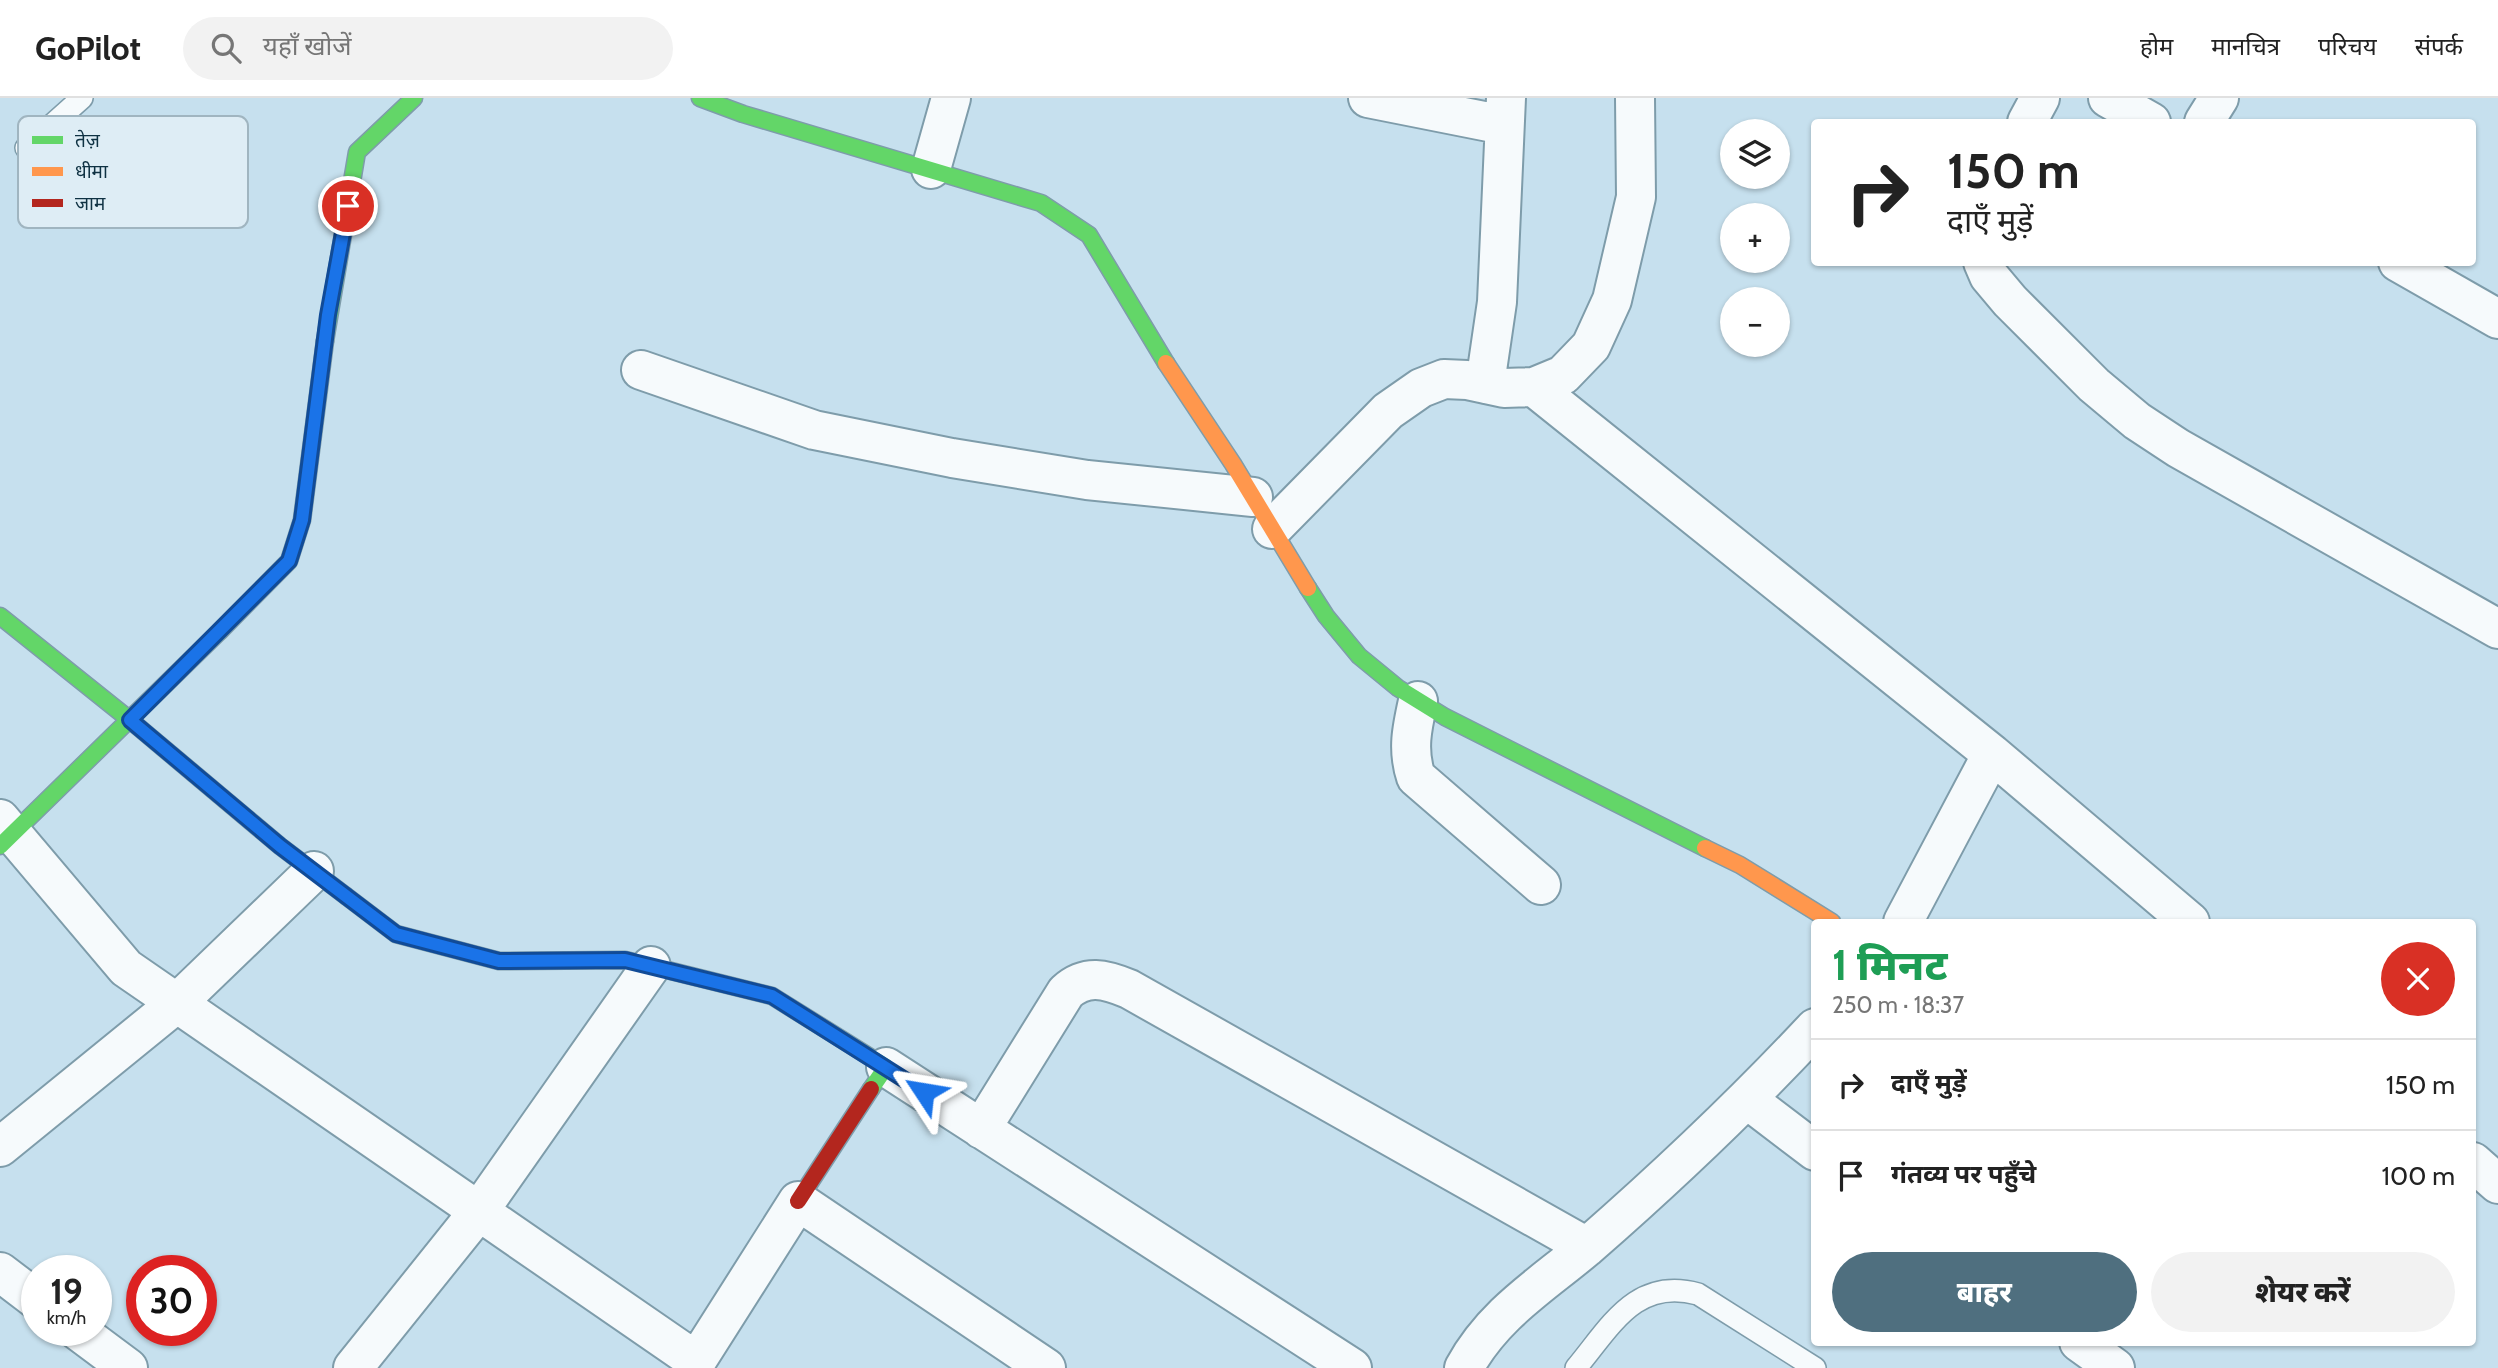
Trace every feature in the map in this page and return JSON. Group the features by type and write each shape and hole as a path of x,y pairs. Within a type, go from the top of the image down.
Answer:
{"street":[{"path":"414,98 357,152 328,315 302,520 289,561 130,720 4,833 125,968 479,1211 694,1365 886,1067"},
{"path":"700,98 743,114 1041,202 1089,236 1142,326 1326,616 1359,656 1398,688 1445,717 1740,865 1827,919"},
{"path":"931,169 951,98"},
{"path":"1368,98 1505,111 1497,302 1485,384"},
{"path":"641,370 814,430 952,458 1262,513 1388,411 1421,388 1444,379 1467,380 1504,388 1534,387 1563,375 1591,346 1612,300 1636,197 1634,98"},
{"path":"2028,119 2039,98"},
{"path":"2108,98 2146,119"},
{"path":"2206,119 2218,98"},
{"path":"1985,266 1989,276 2010,301 2094,385 2137,421 2178,448 2498,629"},
{"path":"2405,266 2498,319"},
{"path":"1534,387 1992,754 2186,919"},
{"path":"0,616 130,720 280,846 396,934 499,961 625,960 772,996 1352,1368"},
{"path":"1418,701 1410,740 1411,762 1416,777 1541,886"},
{"path":"1905,919 1992,754"},
{"path":"0,1147 177,1003 314,872"},
{"path":"353,1368 479,1211 652,966"},
{"path":"981,1129 1066,992 1075,984 1091,978 1110,981 1129,989 1587,1247"},
{"path":"1464,1368 1473,1351 1516,1303 1587,1247 1748,1100 1811,1032"},
{"path":"1748,1100 1811,1148"},
{"path":"2476,1165 2498,1184"},
{"path":"798,1201 1046,1368"},
{"path":"0,1272 21,1288"},
{"path":"2085,1346 2115,1368"}],"lane":[{"path":"62,116 82,98"},
{"path":"1576,1368 1621,1314 1638,1299 1679,1289 1698,1294 1815,1368"}],"traffic: fast":[{"path":"325,341 357,152 414,98"},
{"path":"700,98 743,114 1041,203 1089,235 1166,363"},
{"path":"1308,588 1326,616 1359,656 1398,688 1445,717 1705,848"},
{"path":"0,616 130,720 280,846 346,896"},
{"path":"0,846 220,631"},
{"path":"667,970 772,996 886,1067 871,1089"}],"traffic: slow":[{"path":"220,631 289,561 302,520 325,341"},
{"path":"1166,363 1233,464 1308,588"},
{"path":"1705,848 1740,865 1827,919"},
{"path":"346,896 396,934 499,961 625,960 667,970"}],"traffic: jam":[{"path":"798,1201 871,1089"}],"route":[{"path":"348,206 328,315 302,520 289,561 130,720 280,846 396,934 499,961 625,960 772,996 924,1092"}]}
